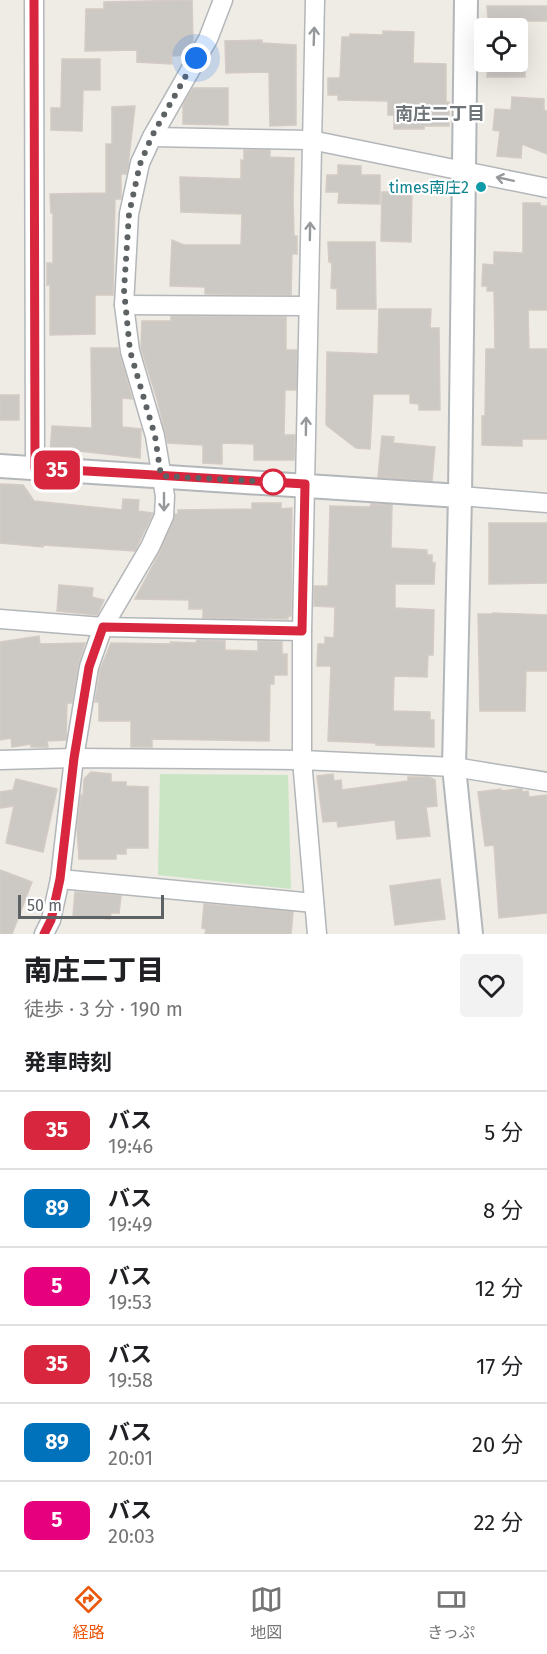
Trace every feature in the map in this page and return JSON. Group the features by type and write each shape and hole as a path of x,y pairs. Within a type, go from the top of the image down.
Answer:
{"street":[{"path":"34,0 35,468"},
{"path":"44,934 51,920 60,879 74,758 89,667 103,627 150,547 164,516 165,496 155,436 130,351 124,305 129,214 140,164 152,136 208,39 223,0"},
{"path":"315,0 302,631 302,760 317,934"},
{"path":"466,0 454,767 471,934"},
{"path":"152,136 311,140 547,188"},
{"path":"124,305 308,306"},
{"path":"0,466 305,484 547,503"},
{"path":"0,619 103,627 302,631"},
{"path":"0,760 74,758 302,760 454,767 547,782"},
{"path":"60,879 314,903"}],"green space":[{"path":"160,774 288,775 291,889 158,875"}],"building":[{"path":"192,0 193,42 186,55 171,56 172,64 137,62 137,50 85,51 86,9 104,9 104,2"},
{"path":"487,6 547,6 547,21 528,21 528,18 488,18"},
{"path":"383,31 414,32 413,63 446,64 446,102 449,102 449,126 394,129 394,115 388,115 388,101 338,100 338,95 328,95 328,78 340,78 342,37 350,37 350,34 383,35"},
{"path":"262,40 262,43 296,45 296,125 270,126 269,72 226,73 225,41"},
{"path":"62,59 100,59 100,90 83,90 82,131 51,130 51,108 61,108"},
{"path":"487,72 525,72 525,77 487,77"},
{"path":"193,88 228,88 228,125 183,124 183,105"},
{"path":"512,97 544,99 544,110 547,111 547,154 522,144 521,158 497,156 500,131 493,130 495,109 511,110"},
{"path":"135,106 128,166 126,174 121,174 121,199 115,199 113,295 95,295 95,334 50,335 50,285 47,285 47,263 53,263 53,213 51,213 50,194 106,193 106,144 112,144 112,107"},
{"path":"244,150 270,150 270,157 294,158 294,236 297,236 297,254 292,254 291,295 205,294 205,287 170,286 172,240 184,245 241,245 242,214 181,212 180,177 241,179 241,160 244,161"},
{"path":"338,165 361,166 361,175 380,175 380,204 338,203 339,192 326,192 327,175 338,175"},
{"path":"382,192 412,192 411,242 381,241"},
{"path":"523,203 540,203 540,206 547,206 547,310 528,310 529,349 547,349 547,439 522,439 522,446 482,445 486,349 495,349 494,291 487,291 487,286 482,286 483,264 494,265 494,252 523,253"},
{"path":"328,242 375,242 376,309 337,309 337,289 331,288 332,266 329,262"},
{"path":"379,309 431,309 430,328 439,328 440,410 419,410 419,404 410,403 410,394 373,394 370,449 356,448 326,425 327,352 378,354"},
{"path":"171,316 286,317 286,350 297,350 296,390 285,390 284,435 295,435 294,460 254,460 254,444 222,443 222,464 203,463 203,445 168,443 141,348 142,321 171,321"},
{"path":"91,348 118,348 132,399 122,398 122,427 141,429 140,458 79,451 79,457 50,455 52,426 92,428"},
{"path":"0,395 19,395 19,420 0,420"},
{"path":"382,436 394,437 393,443 435,447 432,481 378,477"},
{"path":"0,484 23,485 34,501 122,510 123,499 139,500 138,511 153,513 135,551 0,543"},
{"path":"252,503 281,503 281,509 292,508 291,616 288,616 288,619 203,618 203,609 189,609 189,600 135,599 160,552 178,510 252,509"},
{"path":"371,504 392,505 391,548 427,550 427,555 432,555 432,563 435,563 434,584 395,584 395,608 434,610 433,655 428,655 427,677 394,676 393,711 430,712 430,720 434,720 434,747 328,741 331,666 317,666 318,644 325,644 325,637 334,638 335,607 314,606 314,586 328,586 330,506 370,507"},
{"path":"489,523 547,523 547,583 489,584"},
{"path":"59,585 93,588 92,597 104,600 97,615 57,611"},
{"path":"478,614 547,615 547,671 526,671 525,711 480,711"},
{"path":"39,636 40,644 85,643 78,665 72,703 67,703 66,740 47,741 48,747 31,747 31,744 12,747 11,738 0,740 0,642"},
{"path":"197,640 225,641 225,650 258,651 258,641 282,642 282,654 287,654 287,675 274,675 274,684 270,684 269,741 152,739 152,747 131,747 131,721 99,721 99,702 95,702 100,670 111,643 174,644 170,642 196,643"},
{"path":"91,772 111,774 111,782 126,782 126,786 148,787 148,848 126,848 126,854 116,854 116,859 79,859 77,828 81,795 83,796 84,779"},
{"path":"333,774 334,781 341,780 342,790 408,781 408,777 429,777 435,780 437,806 426,807 430,836 397,839 395,820 338,827 337,821 323,822 317,776"},
{"path":"16,779 57,789 43,852 6,843 14,806 0,808 0,792 13,790"},
{"path":"501,789 501,791 522,789 522,792 528,791 529,797 547,795 547,913 499,918 494,845 485,846 478,792"},
{"path":"0,870 32,882 12,934 0,934"},
{"path":"440,879 445,919 395,925 390,886"},
{"path":"75,892 121,896 119,913 111,913 110,919 73,916"},
{"path":"204,904 293,912 291,934 205,934 206,929 202,928"}],"bus line":[{"name":"35","path":"34,0 35,468 305,484 302,631 103,627 89,667 74,758 60,879 51,920 44,934"}],"place":[{"name":"times南庄2","path":"481,187"}],"district":[{"name":"南庄二丁目","path":"440,114"}],"route":[{"path":"196,58 152,136 140,164 129,214 124,290 130,351 155,436 161,476 273,482"}]}
